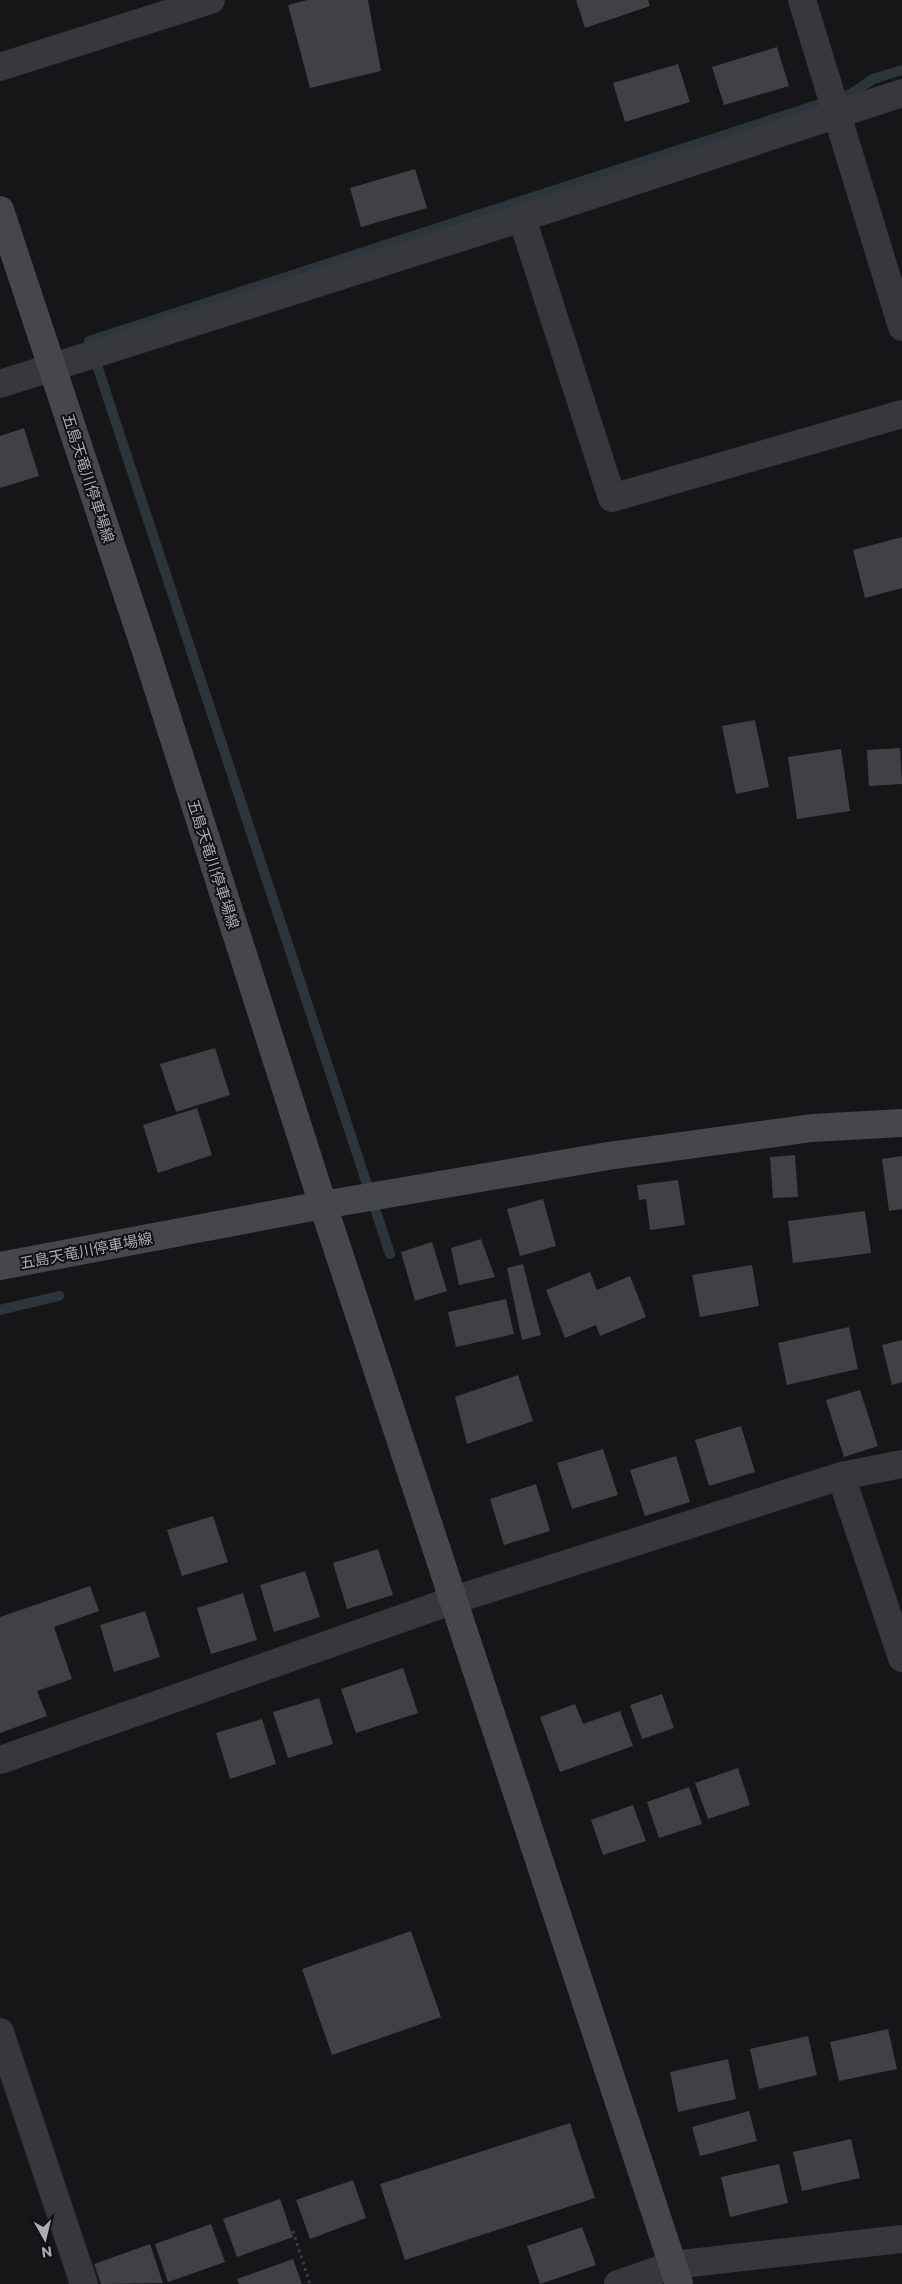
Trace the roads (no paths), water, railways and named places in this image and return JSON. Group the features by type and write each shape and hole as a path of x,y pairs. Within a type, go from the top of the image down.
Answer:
{"street":[{"path":"0,68 211,0"},
{"path":"802,0 902,327"},
{"path":"0,384 522,218 838,116 902,93"},
{"name":"五島天竜川停車場線","path":"0,210 53,366 323,1205 0,1266"},
{"path":"522,218 612,498 902,414"},
{"path":"676,2275 323,1205 608,1156 812,1128 902,1123"},
{"path":"0,1760 454,1600 841,1476 902,1464"},
{"path":"841,1476 902,1658"},
{"path":"0,2032 84,2284"},
{"path":"618,2284 902,2239"}],"waterway":[{"path":"390,1254 89,341 851,94 873,79 902,70"},
{"path":"0,1310 59,1296"}]}
